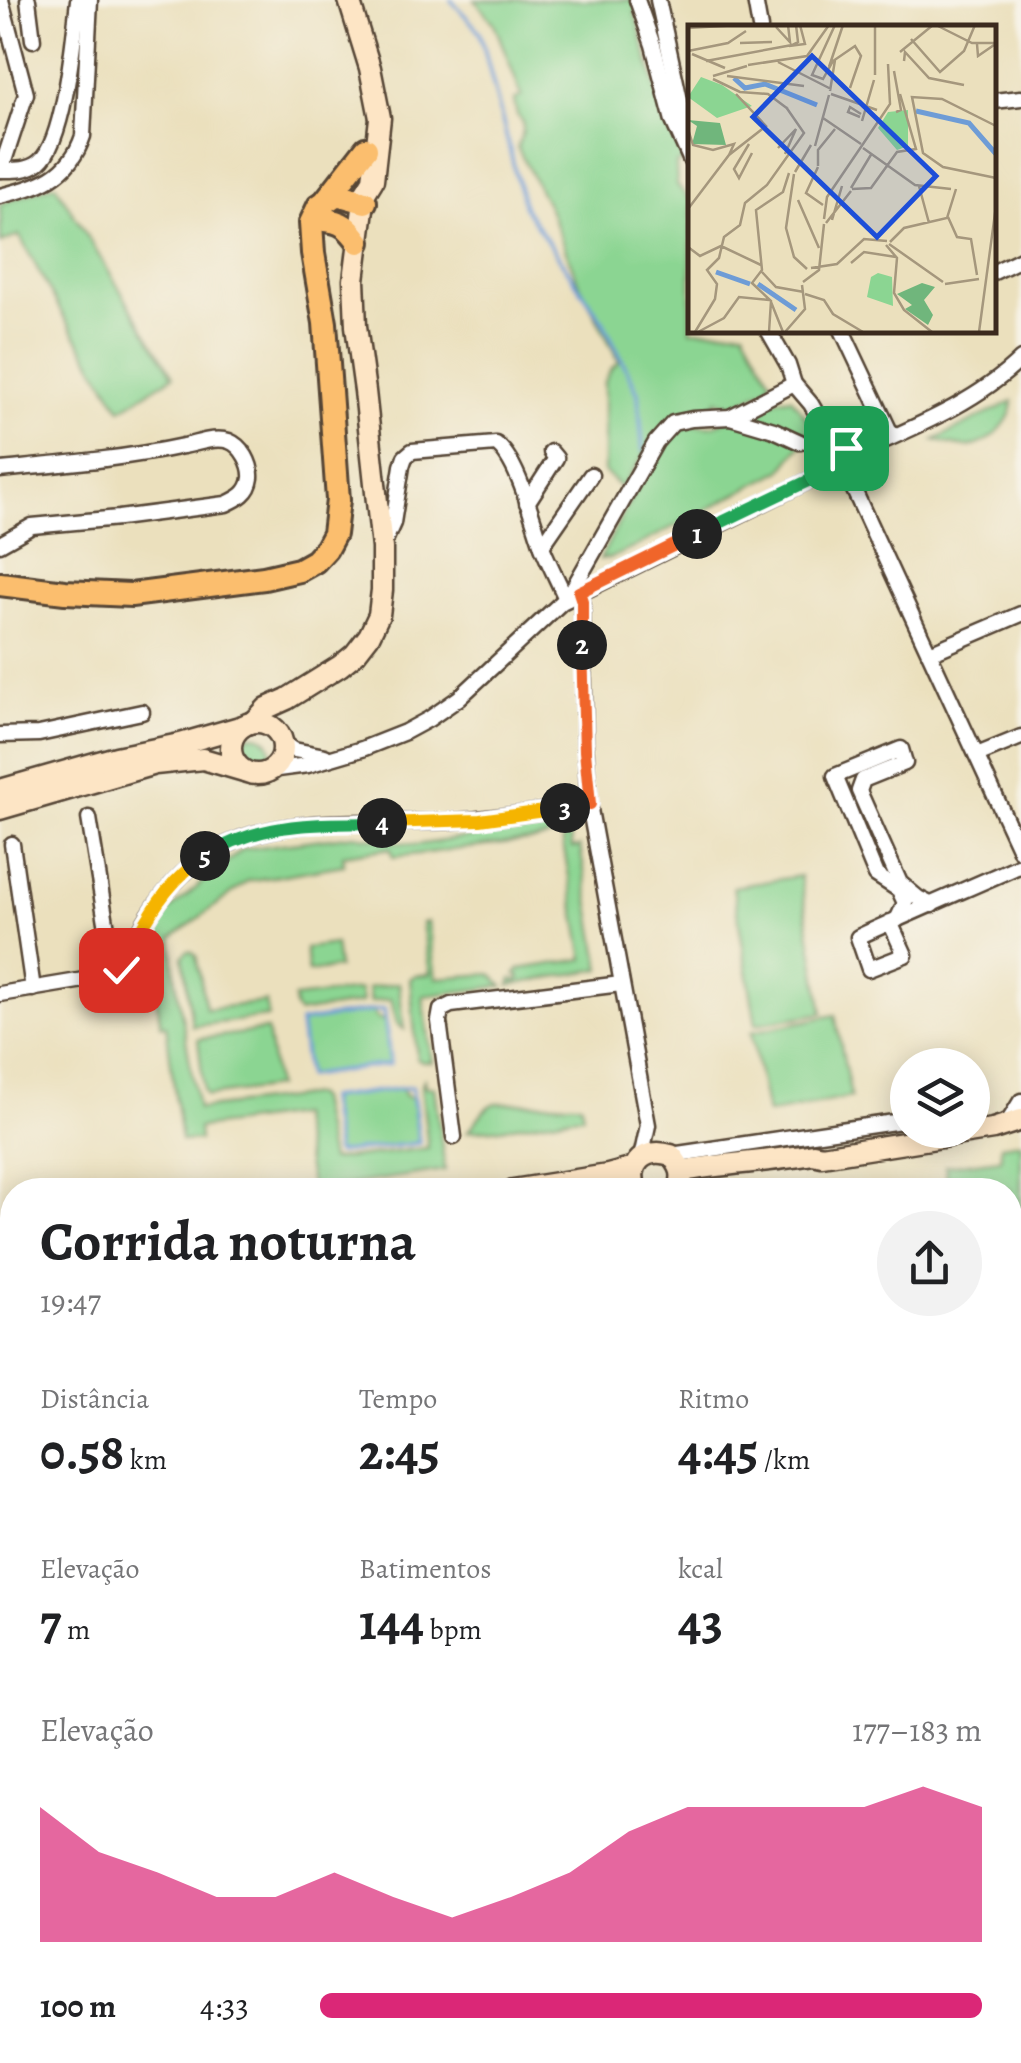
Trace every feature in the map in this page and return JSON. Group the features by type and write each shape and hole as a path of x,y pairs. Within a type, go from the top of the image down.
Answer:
{"main road":[{"path":"0,809 156,764 203,759 257,774 270,770 281,758 263,729 267,708 355,654 379,615 382,548 354,280 365,198 373,180 379,135 370,68 349,0"},
{"path":"365,198 361,188 366,149 372,114 377,110"},
{"path":"0,584 131,595 299,570 326,549 334,534 338,500 321,218 366,149"},
{"path":"321,218 365,198"},
{"path":"321,218 347,226 360,242"},
{"path":"244,770 231,749 236,732 263,729"},
{"path":"0,790 116,757 263,729"},
{"path":"594,1178 638,1163 649,1154 674,1167 747,1164 890,1144"},
{"path":"633,1178 638,1163"}],"street":[{"path":"1,0 26,94 1,170 26,169 52,145 66,88 78,0"},
{"path":"28,0 33,40"},
{"path":"0,196 34,187 61,172 78,152 83,136 90,0"},
{"path":"638,0 673,122 688,154"},
{"path":"658,0 688,135"},
{"path":"754,0 759,25"},
{"path":"996,101 1021,98"},
{"path":"996,271 1021,259"},
{"path":"769,332 794,384 811,404 836,447"},
{"path":"843,332 892,436"},
{"path":"854,454 973,398 1021,360"},
{"path":"730,417 794,384"},
{"path":"573,596 656,442 673,423 730,417 800,442"},
{"path":"0,470 136,456 213,440 229,441 244,453 252,468 250,485 242,496 226,504 32,526 0,544"},
{"path":"382,548 393,524 405,457 412,451 496,444 505,450 542,546 573,596 582,601 590,804 648,1128 674,1167 890,1124"},
{"path":"836,447 854,454 856,464 847,475 838,477 827,469 826,456 836,447"},
{"path":"526,503 556,458 550,452"},
{"path":"270,770 308,765 406,732 459,698 573,596 827,469"},
{"path":"542,546 591,475"},
{"path":"847,475 1021,852"},
{"path":"930,653 1021,614"},
{"path":"0,735 39,734 142,712"},
{"path":"263,729 294,750 330,757"},
{"path":"977,755 1021,737"},
{"path":"932,905 900,883 860,791 863,780 906,763 901,749 835,776 876,875 899,890 905,904 894,921 932,905 1021,865"},
{"path":"0,994 108,976 124,968 150,913 176,880 216,849 255,832 294,825 480,820 590,804"},
{"path":"89,818 110,947 124,968"},
{"path":"12,844 33,989"},
{"path":"454,1136 440,1010 451,1005 621,984"},
{"path":"1014,1124 1021,1101"},
{"path":"638,1163 648,1128"}],"green space":[{"path":"475,0 643,0 635,13 664,116 684,161 676,164 677,185 688,198 688,332 745,332 771,380 767,388 733,406 717,400 713,411 680,414 670,419 621,488 604,472 604,383 619,362 517,147 523,122 514,100 522,96 494,23"},
{"path":"55,184 173,376 121,409 19,235 1,243 0,204"},
{"path":"791,397 811,424 811,432 782,470 633,548 600,559 661,441 675,429 712,426"},
{"path":"1013,401 1006,421 977,445 956,446 935,440"},
{"path":"254,735 266,740 271,752 266,764 254,769 242,764 237,752 242,740"},
{"path":"576,821 560,834 537,840 393,857 391,848 343,855 344,865 248,881 172,938 175,976 198,1109 314,1095 330,1160 428,1148 421,1086 424,1080 425,1087 434,1087 445,1170 392,1178 310,1178 298,1115 198,1128 199,1140 181,1141 166,1025 161,1025 153,980 155,922 243,849 354,835 416,845"},
{"path":"569,831 572,848 580,847 601,969 510,985 512,979 518,981 520,976 516,974 520,969 584,959 563,844"},
{"path":"800,876 823,1013 756,1024 733,887"},
{"path":"428,922 436,978 489,974 503,986 423,996 432,1062 422,1062 417,1059 410,979 430,974 422,923"},
{"path":"335,944 338,968 308,972 305,948"},
{"path":"187,951 196,955 206,1009 266,1002 268,1017 192,1026 183,956"},
{"path":"399,983 404,1029 397,1024 391,999 370,1002 368,988"},
{"path":"360,990 362,1003 298,1013 295,1008 294,998"},
{"path":"372,1010 385,1021 390,1064 307,1076 300,1022"},
{"path":"835,1015 851,1097 767,1114 751,1032"},
{"path":"267,1030 276,1087 207,1096 198,1039"},
{"path":"401,1088 405,1096 413,1098 419,1143 336,1153 328,1098"},
{"path":"496,1103 581,1103 583,1115 468,1131"},
{"path":"1021,1142 1021,1178 947,1178 945,1166 1001,1159 1001,1145"}],"waterway":[{"path":"451,0 480,32 524,207 604,323 638,393 643,451"},
{"path":"384,1009 390,1064 307,1076 300,1022 384,1009"},
{"path":"412,1087 419,1143 336,1153 328,1098 412,1087"}],"route":[{"path":"121,970 150,913 176,880 216,849 255,832 294,825 480,820 590,804 579,592 812,479 827,469 825,460 832,448 846,448"}]}
